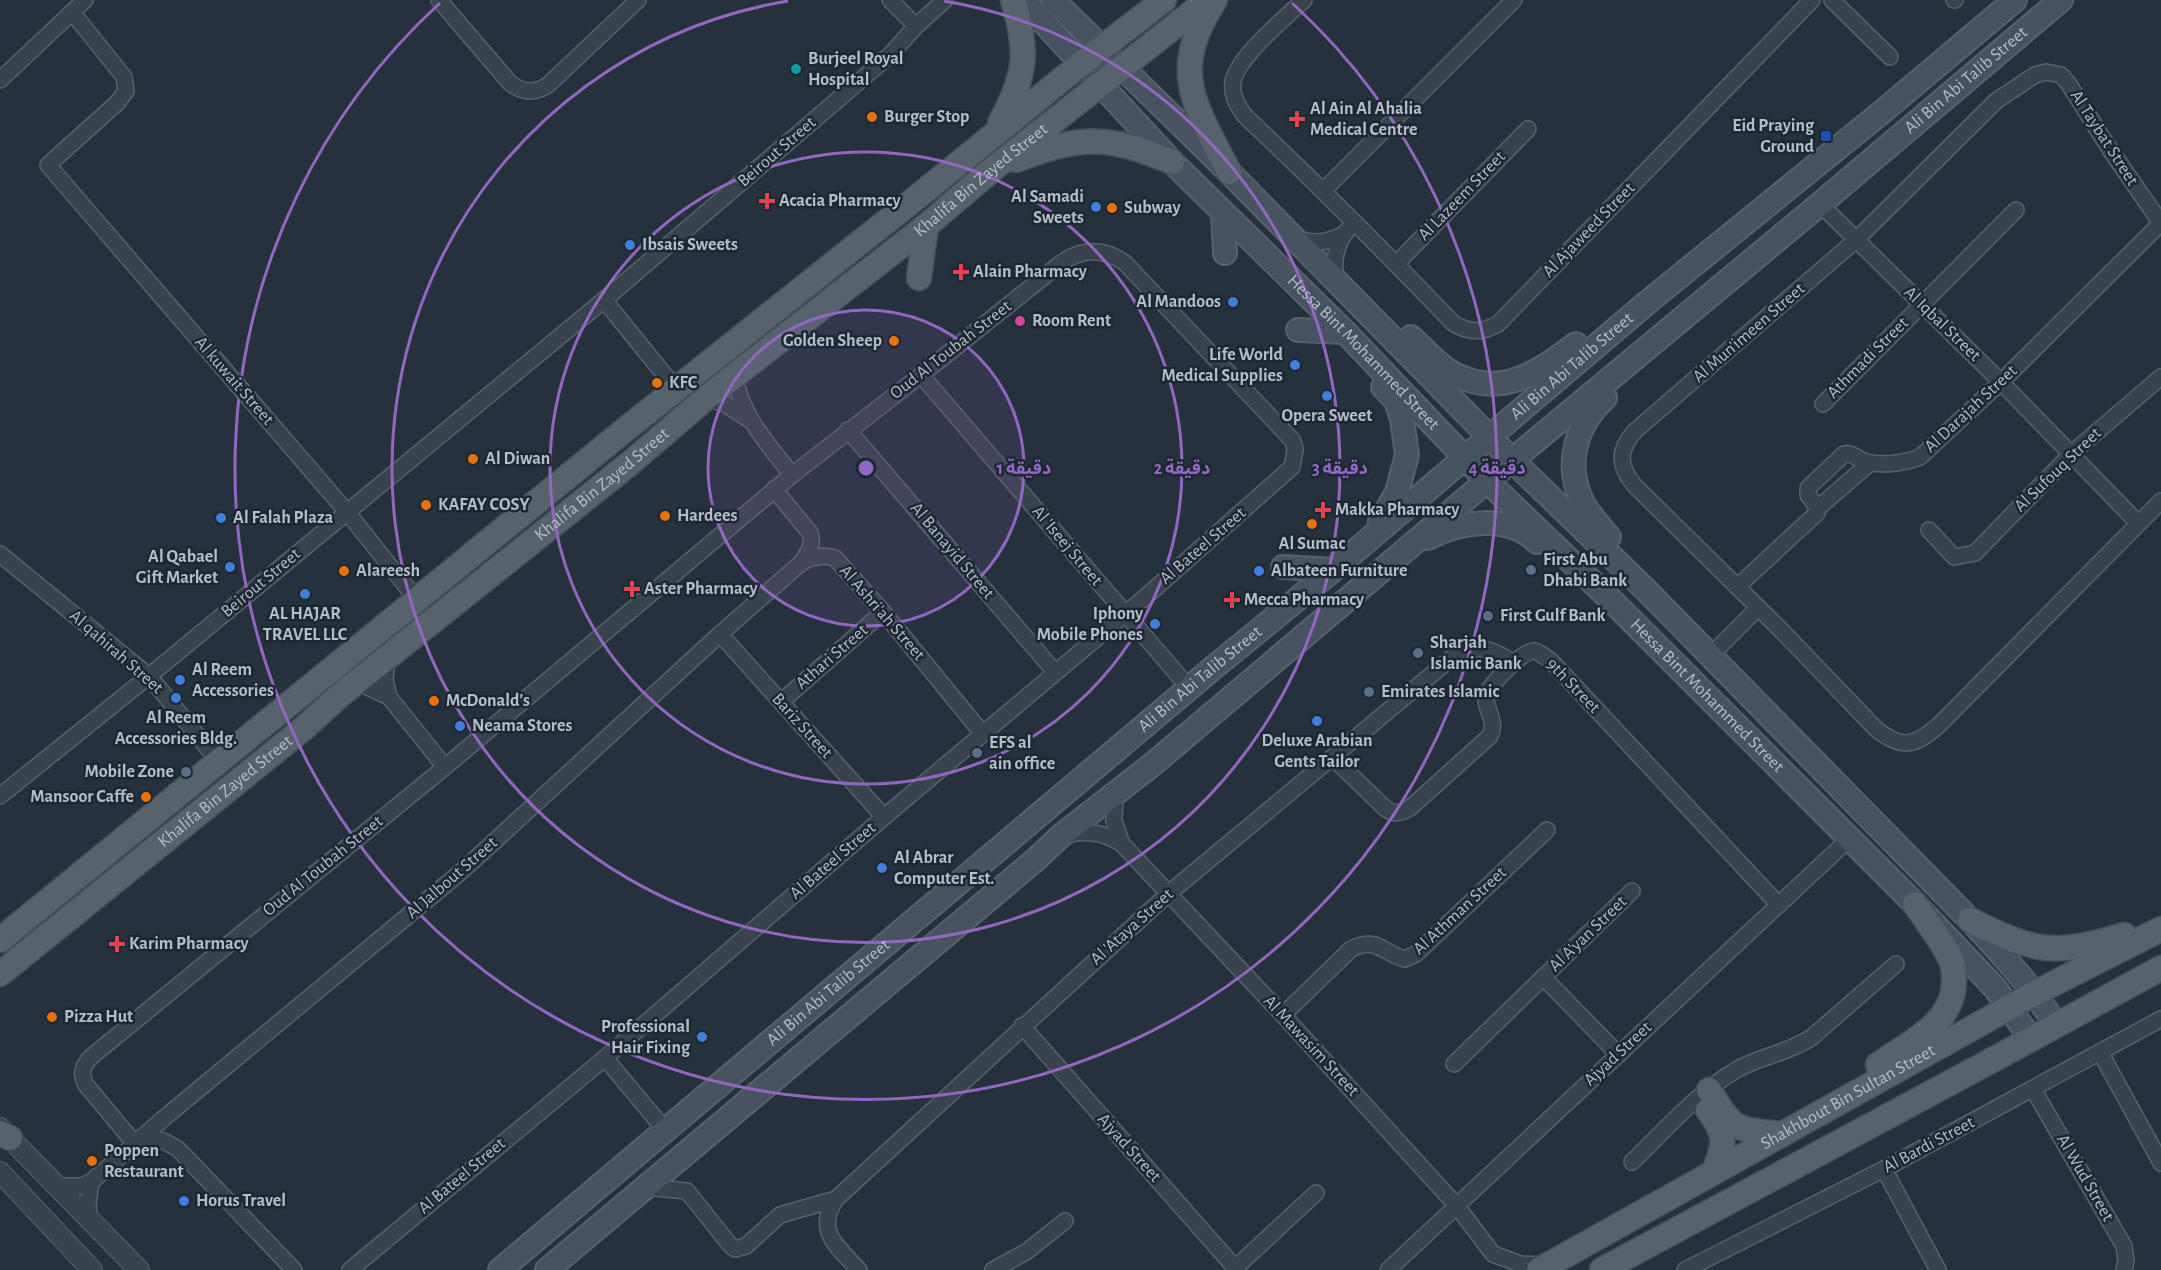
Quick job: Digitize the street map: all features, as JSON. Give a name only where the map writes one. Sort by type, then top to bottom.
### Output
[{"type":"main road","points":[[993,135],[1013,98],[1022,72],[1023,40],[1013,0]]},
{"type":"main road","name":"Hessa Bint Mohammed Street","points":[[1023,0],[1172,162],[1345,332],[1487,480],[1796,783],[1915,904],[1995,988],[2031,1039]]},
{"type":"main road","name":"Hessa Bint Mohammed Street","points":[[1053,0],[1229,172],[1489,436],[1777,722],[1970,920],[2035,993],[2055,1025]]},
{"type":"main road","name":"Khalifa Bin Zayed Street","points":[[3,940],[676,389],[1082,63],[1164,0]]},
{"type":"main road","name":"Khalifa Bin Zayed Street","points":[[0,974],[261,763],[357,682],[629,464],[706,398],[926,226],[1120,67],[1208,0]]},
{"type":"main road","points":[[1215,0],[1198,29],[1193,43],[1189,61],[1190,78],[1197,106],[1229,172]]},
{"type":"main road","name":"Ali Bin Abi Talib Street","points":[[500,1270],[1190,688],[1334,570],[1372,535],[1649,301],[1882,112],[2015,0]]},
{"type":"main road","name":"Ali Bin Abi Talib Street","points":[[547,1270],[1062,835],[1115,794],[2061,0]]},
{"type":"main road","points":[[994,168],[1065,144],[1098,140],[1132,147],[1172,162]]},
{"type":"main road","points":[[1223,213],[1225,253]]},
{"type":"main road","points":[[919,278],[926,226]]},
{"type":"main road","points":[[1359,304],[1396,325],[1450,372],[1488,384],[1508,383],[1546,367],[1610,317],[1649,301]]},
{"type":"main road","points":[[1298,330],[1345,332],[1360,362],[1396,401],[1406,438],[1406,463],[1397,492],[1372,535]]},
{"type":"main road","points":[[1645,589],[1638,570],[1581,501],[1573,462],[1577,440],[1585,420],[1596,406],[1647,359],[1666,331]]},
{"type":"main road","points":[[1334,610],[1350,600],[1429,537],[1453,528],[1482,522],[1508,526],[1529,534],[1572,575],[1597,587]]},
{"type":"main road","points":[[1283,567],[1334,570]]},
{"type":"main road","points":[[1846,1099],[1859,1080],[1930,1030],[1942,1017],[1950,1002],[1954,988],[1954,967],[1950,957],[1915,904]]},
{"type":"main road","points":[[1970,920],[2022,944],[2039,949],[2082,947],[2161,927]]},
{"type":"main road","name":"Shakhbout Bin Sultan Street","points":[[1544,1267],[2035,993],[2161,927]]},
{"type":"main road","points":[[2086,1009],[2062,1010],[2056,1007],[2055,1001],[2161,942]]},
{"type":"main road","name":"Shakhbout Bin Sultan Street","points":[[1602,1270],[2161,968]]},
{"type":"main road","points":[[1704,1094],[1735,1125],[1748,1130],[1783,1134]]},
{"type":"main road","points":[[1704,1094],[1724,1136],[1723,1148],[1714,1172]]},
{"type":"street","points":[[0,80],[85,0]]},
{"type":"street","points":[[439,0],[509,82],[529,92],[541,90],[548,85],[638,0]]},
{"type":"street","points":[[890,0],[916,26]]},
{"type":"street","name":"Beirout Street","points":[[0,796],[149,676],[604,300],[891,54],[916,26],[945,0]]},
{"type":"street","name":"Al Ajaweed Street","points":[[1304,0],[1249,54],[1238,68],[1233,81],[1233,94],[1237,105],[1245,116],[1324,190],[1353,223],[1453,322],[1461,328],[1479,331],[1498,324],[1812,0]]},
{"type":"street","points":[[1324,190],[1514,0]]},
{"type":"street","points":[[1832,0],[1890,57]]},
{"type":"street","name":"Al kuwait Street","points":[[72,12],[124,77],[126,91],[117,103],[48,165],[347,512],[417,600]]},
{"type":"street","name":"Al Taybat Street","points":[[2035,75],[2055,72],[2068,83],[2111,151],[2161,223]]},
{"type":"street","name":"Al Mun'imeen Street","points":[[2035,75],[1996,101],[1856,240],[1635,431],[1622,450],[1624,469],[1634,485],[1876,729],[1893,741],[1903,744],[1913,743],[1923,738],[1940,725],[2161,501]]},
{"type":"street","name":"Al Lazeem Street","points":[[1396,264],[1528,129]]},
{"type":"street","name":"Al Iqbal Street","points":[[1820,204],[2001,382],[2138,523]]},
{"type":"street","name":"Athmadi Street","points":[[1823,404],[2016,210]]},
{"type":"street","points":[[1293,237],[1317,243],[1330,241],[1342,235],[1353,223]]},
{"type":"street","name":"Al Darajah Street","points":[[1818,508],[1808,495],[1808,488],[1841,456],[1848,453],[1870,463],[1905,462],[1920,457],[2001,382],[2161,223]]},
{"type":"street","points":[[1336,281],[1334,257],[1342,235]]},
{"type":"street","name":"Oud Al Toubah Street","points":[[139,1141],[86,1085],[82,1077],[84,1064],[445,767],[792,474],[1061,263],[1079,253],[1099,252],[1117,257],[1125,263],[1293,441]]},
{"type":"street","points":[[604,300],[676,389]]},
{"type":"street","name":"Al 'Iseej Street","points":[[921,375],[1190,688]]},
{"type":"street","points":[[735,376],[738,394],[750,420],[792,474]]},
{"type":"street","name":"Al Sufouq Street","points":[[1929,530],[1954,557],[1976,553],[2071,454],[2161,377]]},
{"type":"street","points":[[706,398],[725,404],[750,420]]},
{"type":"street","name":"Al Banayid Street","points":[[848,430],[1055,672]]},
{"type":"street","name":"Al Bateel Street","points":[[350,1270],[605,1058],[884,817],[1125,614],[1292,467],[1295,450],[1293,441]]},
{"type":"street","points":[[1737,587],[1817,513],[1818,508],[1870,463]]},
{"type":"street","points":[[774,489],[810,533],[811,549],[802,562]]},
{"type":"street","name":"Al qahirah Street","points":[[0,554],[149,676],[219,762]]},
{"type":"street","name":"Al Ashri'ah Street","points":[[802,562],[820,556],[835,558],[883,612],[983,734]]},
{"type":"street","name":"Al Jalbout Street","points":[[91,1182],[462,871],[720,634],[802,562]]},
{"type":"street","points":[[1710,656],[1758,608]]},
{"type":"street","name":"Athari Street","points":[[781,702],[883,612]]},
{"type":"street","name":"Bariz Street","points":[[720,634],[884,817]]},
{"type":"street","name":"Al 'Ataya Street","points":[[859,1270],[831,1238],[828,1229],[826,1218],[836,1199],[1022,1026],[1168,894],[1454,656],[1463,650],[1472,648],[1488,649],[1514,663]]},
{"type":"street","name":"9th Street","points":[[1333,758],[1386,809],[1392,813],[1403,812],[1490,736],[1494,729],[1494,722],[1487,706],[1486,694],[1521,656],[1532,651],[1536,652],[1551,661],[1778,904]]},
{"type":"street","points":[[387,658],[385,680],[389,697],[445,767]]},
{"type":"street","points":[[357,682],[389,697]]},
{"type":"street","name":"Al Mawasim Street","points":[[1115,794],[1114,821],[1122,844]]},
{"type":"street","name":"Al Athman Street","points":[[1283,1015],[1351,949],[1357,946],[1372,943],[1405,959],[1416,954],[1547,830]]},
{"type":"street","name":"Al Mawasim Street","points":[[1062,835],[1095,832],[1110,836],[1122,844],[1283,1015],[1456,1205],[1493,1254]]},
{"type":"street","name":"Ajyad Street","points":[[1388,1270],[1849,839]]},
{"type":"street","name":"Al A'yan Street","points":[[1454,1064],[1632,891]]},
{"type":"street","points":[[1632,1162],[1704,1094],[1735,1070],[1800,1045],[1896,964]]},
{"type":"street","name":"Al A'yan Street","points":[[1543,977],[1618,1054]]},
{"type":"street","name":"Al Bardi Street","points":[[1692,1268],[1884,1169],[2161,1019]]},
{"type":"street","name":"Ajyad Street","points":[[1022,1026],[1235,1269]]},
{"type":"street","points":[[2100,1052],[2161,1163]]},
{"type":"street","points":[[605,1058],[665,1130]]},
{"type":"street","name":"Al Wud Street","points":[[2033,1089],[2124,1246],[2126,1261],[2124,1270]]},
{"type":"street","points":[[3,1133],[139,1270]]},
{"type":"street","points":[[139,1141],[164,1141],[178,1149],[294,1270]]},
{"type":"street","points":[[1884,1169],[1938,1270]]},
{"type":"street","points":[[0,1172],[92,1270]]},
{"type":"street","points":[[58,1186],[81,1186],[91,1182],[88,1217]]},
{"type":"street","points":[[644,1187],[687,1191],[735,1249],[746,1246],[780,1215],[836,1199]]},
{"type":"street","points":[[1235,1269],[1316,1193]]},
{"type":"street","points":[[993,1270],[1026,1252],[1065,1221]]},
{"type":"street","points":[[1494,1270],[1493,1254],[1520,1263],[1544,1267]]},
{"type":"place","name":"Burjeel Royal Hospital","points":[[796,69]]},
{"type":"place","name":"Burger Stop","points":[[872,117]]},
{"type":"place","name":"Al Ain Al Ahalia Medical Centre","points":[[1297,119]]},
{"type":"place","name":"Eid Praying Ground","points":[[1826,136]]},
{"type":"place","name":"Acacia Pharmacy","points":[[767,201]]},
{"type":"place","name":"Al Samadi Sweets","points":[[1096,207]]},
{"type":"place","name":"Subway","points":[[1112,208]]},
{"type":"place","name":"Ibsais Sweets","points":[[630,245]]},
{"type":"place","name":"Alain Pharmacy","points":[[961,272]]},
{"type":"place","name":"Al Mandoos","points":[[1233,302]]},
{"type":"place","name":"Room Rent","points":[[1020,321]]},
{"type":"place","name":"Golden Sheep","points":[[894,341]]},
{"type":"place","name":"Life World Medical Supplies","points":[[1295,365]]},
{"type":"place","name":"KFC","points":[[657,383]]},
{"type":"place","name":"Opera Sweet","points":[[1327,396]]},
{"type":"place","name":"Al Diwan","points":[[473,459]]},
{"type":"place","name":"KAFAY COSY","points":[[426,505]]},
{"type":"place","name":"Makka Pharmacy","points":[[1323,510]]},
{"type":"place","name":"Hardees","points":[[665,516]]},
{"type":"place","name":"Al Falah Plaza","points":[[221,518]]},
{"type":"place","name":"Al Sumac","points":[[1312,524]]},
{"type":"place","name":"Al Qabael Gift Market","points":[[230,567]]},
{"type":"place","name":"First Abu Dhabi Bank","points":[[1531,570]]},
{"type":"place","name":"Alareesh","points":[[344,571]]},
{"type":"place","name":"Albateen Furniture","points":[[1259,571]]},
{"type":"place","name":"Aster Pharmacy","points":[[632,589]]},
{"type":"place","name":"AL HAJAR TRAVEL LLC","points":[[305,594]]},
{"type":"place","name":"Mecca Pharmacy","points":[[1232,600]]},
{"type":"place","name":"First Gulf Bank","points":[[1488,616]]},
{"type":"place","name":"Iphony Mobile Phones","points":[[1155,624]]},
{"type":"place","name":"Sharjah Islamic Bank","points":[[1418,653]]},
{"type":"place","name":"Al Reem Accessories","points":[[180,680]]},
{"type":"place","name":"Emirates Islamic","points":[[1369,692]]},
{"type":"place","name":"Al Reem Accessories Bldg.","points":[[176,698]]},
{"type":"place","name":"McDonald's","points":[[434,701]]},
{"type":"place","name":"Deluxe Arabian Gents Tailor","points":[[1317,721]]},
{"type":"place","name":"Neama Stores","points":[[460,726]]},
{"type":"place","name":"EFS al ain office","points":[[977,753]]},
{"type":"place","name":"Mobile Zone","points":[[186,772]]},
{"type":"place","name":"Mansoor Caffe","points":[[146,797]]},
{"type":"place","name":"Al Abrar Computer Est.","points":[[882,868]]},
{"type":"place","name":"Karim Pharmacy","points":[[117,944]]},
{"type":"place","name":"Pizza Hut","points":[[52,1017]]},
{"type":"place","name":"Professional Hair Fixing","points":[[702,1037]]},
{"type":"place","name":"Poppen Restaurant","points":[[92,1161]]},
{"type":"place","name":"Horus Travel","points":[[184,1201]]}]
